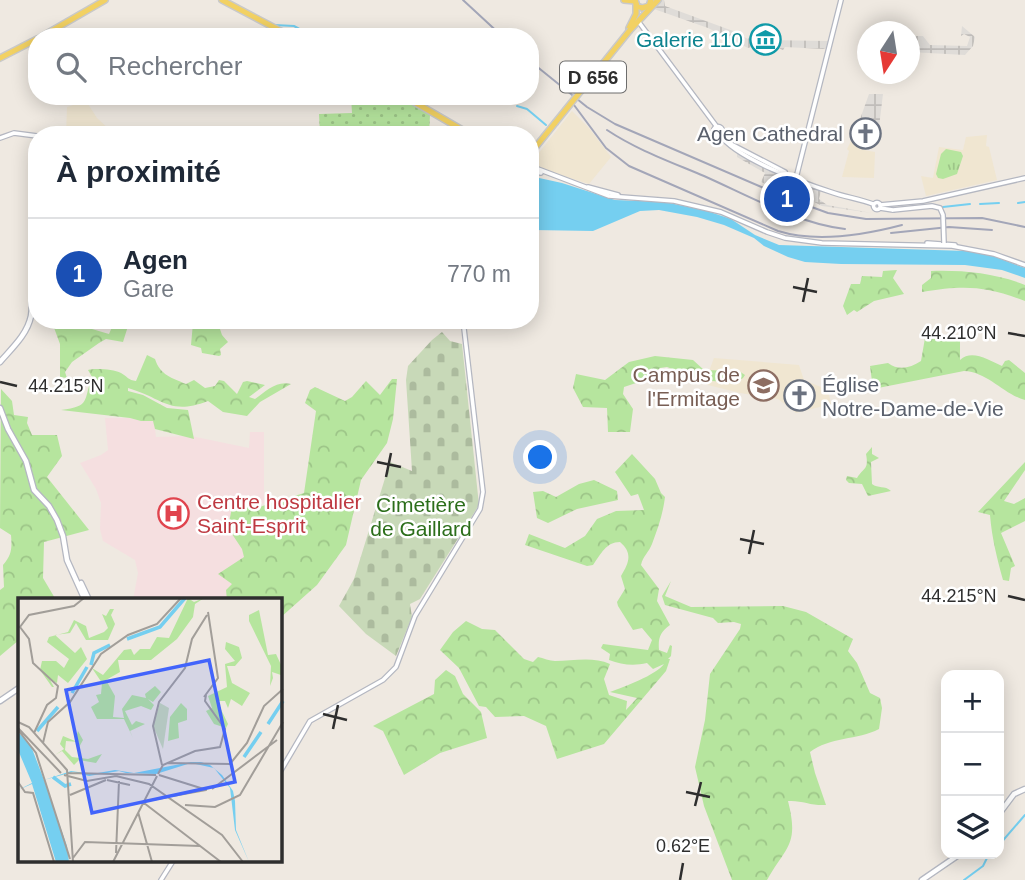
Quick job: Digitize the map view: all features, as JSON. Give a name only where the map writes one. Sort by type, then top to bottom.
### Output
[{"type":"main road","points":[[56,28],[105,0]]},
{"type":"main road","points":[[222,0],[235,5]]},
{"type":"main road","points":[[228,0],[271,28]]},
{"type":"main road","points":[[624,0],[642,8],[649,6]]},
{"type":"main road","name":"D 656","points":[[539,141],[636,20],[658,0]]},
{"type":"main road","points":[[635,3],[636,20]]},
{"type":"main road","points":[[0,58],[28,44]]},
{"type":"main road","points":[[419,105],[456,126]]},
{"type":"main road","points":[[0,362],[28,325]]},
{"type":"main road","points":[[0,408],[26,461],[34,490],[49,506],[57,520],[70,568],[86,598]]},
{"type":"main road","points":[[0,701],[18,689]]},
{"type":"main road","points":[[1004,807],[1012,796],[1025,789]]},
{"type":"main road","points":[[922,880],[953,859]]},
{"type":"street","points":[[796,176],[841,0]]},
{"type":"street","points":[[636,20],[715,127],[721,128],[721,134],[730,148],[830,192],[873,204],[877,202],[880,206],[893,210],[932,206],[940,208],[943,215],[944,244]]},
{"type":"street","points":[[715,127],[714,134],[721,134],[732,144],[786,173]]},
{"type":"street","points":[[0,138],[14,133],[28,135]]},
{"type":"street","points":[[539,171],[570,182],[637,198],[674,201],[721,212],[775,235],[814,242],[944,244],[994,254],[1025,265]]},
{"type":"street","points":[[880,206],[923,201],[1025,178]]},
{"type":"street","points":[[916,244],[944,244]]},
{"type":"street","points":[[282,769],[310,721],[383,680],[396,667],[415,616],[481,509],[482,492],[464,329]]},
{"type":"street","points":[[161,880],[172,862]]},
{"type":"shaded area","points":[[664,0],[665,6],[748,39],[752,33],[760,40],[828,41],[823,49],[748,48],[708,28],[654,9]]},
{"type":"shaded area","points":[[962,26],[975,37],[973,46],[965,55],[920,53],[920,36],[930,45],[967,46],[970,37],[964,34],[961,36]]},
{"type":"shaded area","points":[[869,94],[883,94],[879,127],[859,122]]},
{"type":"shaded area","points":[[89,105],[105,126],[66,126],[67,107]]},
{"type":"shaded area","points":[[572,111],[611,157],[589,184],[539,169],[539,153]]},
{"type":"shaded area","points":[[987,135],[986,146],[989,147],[997,180],[926,196],[921,176],[933,178],[939,147],[963,150],[966,137]]},
{"type":"shaded area","points":[[852,139],[860,141],[859,149],[875,152],[874,178],[842,177],[849,151],[847,149]]},
{"type":"shaded area","points":[[737,153],[792,178],[791,181],[821,191],[819,199],[827,205],[872,213],[822,206],[787,188],[771,182],[768,185],[761,182],[765,173],[737,157]]},
{"type":"shaded area","name":"Campus de l'Ermitage","points":[[714,358],[799,365],[804,380],[828,390],[831,404],[796,413],[778,399],[704,384]]},
{"type":"shaded area","name":"Centre hospitalier Saint-Esprit","points":[[105,418],[154,421],[156,437],[191,436],[249,448],[250,432],[264,432],[264,503],[249,507],[284,564],[249,598],[133,598],[138,573],[135,560],[103,541],[100,529],[101,503],[80,463],[108,450]]},
{"type":"green space","points":[[352,105],[413,105],[430,115],[429,126],[320,126],[319,114],[352,113]]},
{"type":"green space","points":[[946,149],[961,152],[963,156],[957,174],[943,179],[936,174],[941,154]]},
{"type":"green space","points":[[897,270],[893,278],[904,294],[874,301],[847,315],[843,306],[851,284],[860,284],[862,276],[882,277],[883,271]]},
{"type":"green space","points":[[931,271],[979,273],[1014,281],[1025,285],[1025,301],[975,288],[922,292],[922,285],[931,278]]},
{"type":"green space","points":[[54,329],[92,329],[109,334],[111,329],[127,329],[123,342],[106,339],[72,362],[65,372],[67,378],[60,377],[60,344]]},
{"type":"green space","points":[[192,329],[220,329],[228,342],[220,349],[219,356],[202,353],[201,348],[191,345]]},
{"type":"green space","name":"Cimetière de Gaillard","points":[[442,332],[450,341],[462,344],[479,505],[420,599],[410,604],[412,617],[396,656],[366,634],[339,606],[354,579],[390,462],[412,471],[406,380],[408,366]]},
{"type":"green space","points":[[925,338],[960,340],[960,360],[975,355],[1002,366],[1009,360],[1025,373],[1025,400],[981,375],[964,371],[873,389],[870,366],[888,363],[904,368],[921,361]]},
{"type":"green space","points":[[147,355],[155,359],[167,375],[186,384],[194,380],[205,388],[215,386],[219,380],[224,381],[237,394],[243,382],[265,385],[249,397],[255,399],[276,385],[291,384],[260,402],[247,416],[223,412],[208,401],[184,407],[166,404],[128,388],[128,391],[143,395],[167,408],[188,410],[194,439],[155,429],[153,421],[61,410],[82,404],[92,377],[88,370],[113,371],[136,381]]},
{"type":"green space","points":[[655,356],[693,360],[704,370],[739,371],[745,375],[736,383],[701,380],[667,367],[660,368],[648,379],[624,387],[623,394],[633,409],[630,432],[608,432],[607,408],[583,407],[573,388],[576,374],[605,380],[629,362]]},
{"type":"green space","points":[[392,379],[397,379],[393,419],[387,443],[361,480],[346,545],[317,585],[282,616],[282,598],[227,598],[226,590],[232,584],[218,574],[244,557],[242,549],[228,528],[234,497],[256,508],[304,493],[316,411],[305,403],[310,390],[315,387],[345,401],[366,381],[380,395]]},
{"type":"green space","points":[[1,389],[12,401],[14,415],[28,417],[27,423],[32,435],[57,435],[62,456],[47,477],[89,530],[44,542],[43,578],[55,598],[18,598],[18,641],[0,656],[0,590],[4,587],[3,565],[10,555],[11,535],[0,528]]},
{"type":"green space","points":[[872,447],[872,454],[879,458],[871,462],[872,484],[891,491],[868,496],[862,484],[849,483],[846,480],[847,476],[857,478],[865,468],[866,454]]},
{"type":"green space","points":[[632,454],[655,479],[665,497],[651,547],[641,565],[659,589],[657,601],[670,625],[660,636],[659,650],[667,653],[670,645],[672,646],[671,656],[666,671],[604,744],[557,759],[546,726],[524,716],[495,717],[486,707],[479,706],[459,668],[440,650],[453,632],[466,621],[482,629],[495,630],[524,659],[533,662],[538,657],[553,661],[590,660],[610,664],[604,679],[609,695],[627,701],[626,710],[637,698],[610,692],[647,676],[664,664],[653,669],[647,663],[619,663],[609,660],[610,654],[601,648],[603,644],[648,650],[652,640],[642,628],[633,630],[618,606],[617,602],[625,589],[621,576],[628,562],[627,550],[620,542],[611,544],[593,565],[587,566],[525,545],[529,534],[565,548],[585,536],[597,519],[616,511],[644,510],[638,494],[631,496],[615,472]]},
{"type":"green space","points":[[1025,462],[1025,470],[1004,501],[1014,504],[1025,498],[1025,521],[1001,533],[1015,566],[1011,568],[1009,581],[1003,580],[990,515],[978,512]]},
{"type":"green space","points":[[594,480],[617,491],[618,500],[577,509],[548,523],[537,518],[533,492],[543,491],[556,497],[579,484]]},
{"type":"green space","points":[[671,581],[665,596],[691,607],[783,606],[806,612],[853,639],[848,651],[857,663],[870,693],[880,698],[882,708],[879,729],[826,744],[810,752],[826,805],[788,801],[792,827],[789,844],[767,880],[732,880],[704,806],[695,767],[705,720],[710,674],[741,624],[718,623],[713,618],[665,605],[662,596]]},
{"type":"green space","points":[[446,670],[455,676],[463,694],[481,712],[487,738],[440,753],[404,775],[383,731],[373,726],[434,694],[435,680]]},
{"type":"water","points":[[539,178],[615,200],[665,202],[707,211],[731,219],[755,235],[779,245],[966,251],[993,256],[1025,268],[1025,278],[1002,270],[965,265],[805,262],[788,257],[724,225],[659,210],[640,211],[593,231],[539,230]]},
{"type":"waterway","points":[[274,25],[298,28]]},
{"type":"waterway","points":[[517,106],[527,109],[546,125]]},
{"type":"waterway","points":[[1018,203],[1025,202]]},
{"type":"waterway","points":[[980,204],[999,203]]},
{"type":"waterway","points":[[943,207],[970,204]]},
{"type":"waterway","points":[[1004,839],[1025,815]]},
{"type":"waterway","points":[[964,880],[983,866],[986,859]]},
{"type":"railway","points":[[463,0],[493,28]]},
{"type":"railway","points":[[539,68],[587,107],[615,124],[828,213],[866,219],[982,218],[1025,227]]},
{"type":"railway","points":[[574,105],[606,148],[629,166],[778,231],[824,237],[872,232],[902,225]]},
{"type":"railway","points":[[607,130],[642,150],[773,208],[809,221],[845,229]]},
{"type":"railway","points":[[891,233],[949,227],[992,230]]},
{"type":"place","name":"Galerie 110","points":[[766,39]]},
{"type":"place","name":"Agen Cathedral","points":[[866,133]]},
{"type":"place","name":"Agen","points":[[787,199]]},
{"type":"place","name":"Campus de l'Ermitage","points":[[763,386]]},
{"type":"place","name":"Église Notre-Dame-de-Vie","points":[[799,396]]},
{"type":"place","name":"Centre hospitalier Saint-Esprit","points":[[174,513]]}]
